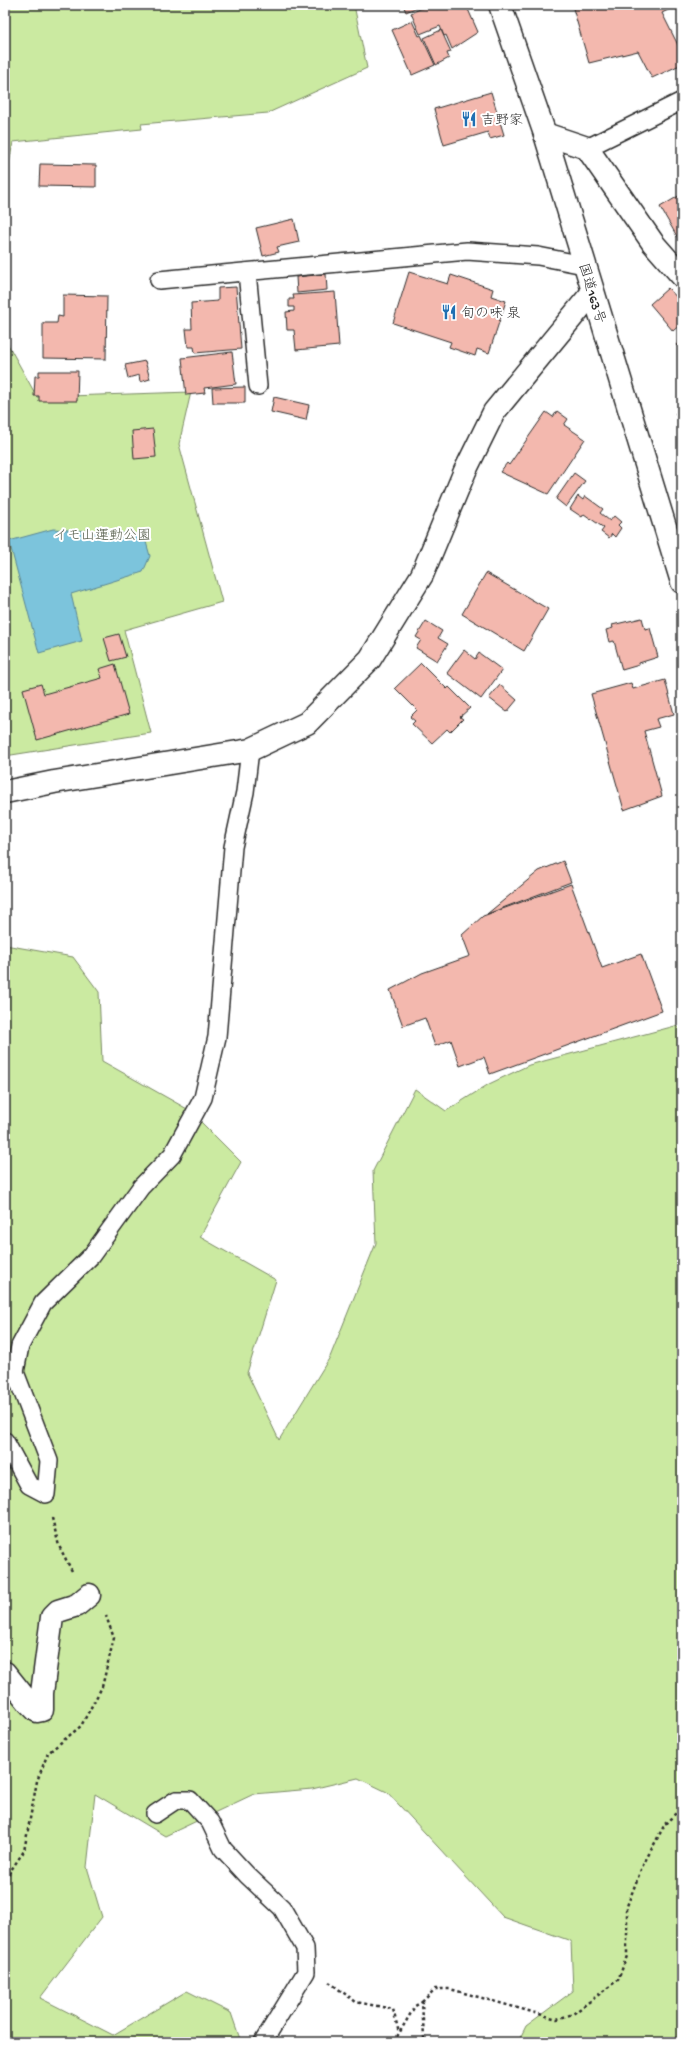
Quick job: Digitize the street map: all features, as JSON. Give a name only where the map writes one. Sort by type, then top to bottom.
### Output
[{"type":"main road","name":"国道163号","points":[[500,5],[545,134],[592,293],[682,582]]},
{"type":"main road","points":[[545,134],[587,148],[653,243],[682,276]]},
{"type":"main road","points":[[5,792],[54,782],[250,750],[307,723],[370,659],[422,575],[465,471],[494,412],[592,293]]},
{"type":"main road","points":[[5,1673],[29,1703],[37,1711],[42,1710],[42,1693],[52,1617],[58,1611],[77,1605],[89,1595]]},
{"type":"lane","points":[[587,148],[682,101]]},
{"type":"lane","points":[[159,280],[366,259],[467,251],[538,256],[584,265]]},
{"type":"lane","points":[[247,272],[258,386]]},
{"type":"lane","points":[[5,1440],[29,1485],[46,1494],[49,1461],[15,1372],[20,1346],[43,1302],[91,1256],[141,1187],[172,1155],[202,1098],[218,1037],[233,847],[245,792],[250,750]]},
{"type":"lane","points":[[155,1814],[176,1800],[190,1800],[210,1822],[223,1849],[246,1875],[282,1908],[305,1948],[306,1972],[263,2042]]},
{"type":"path","points":[[394,2042],[415,2006],[422,2002],[435,1990],[450,1989],[557,2019],[572,2014],[618,1980],[627,1956],[627,1906],[642,1868],[665,1824],[682,1807]]},
{"type":"path","points":[[306,1972],[332,1983],[356,2002],[394,2009],[399,2033]]},
{"type":"path","points":[[422,2002],[424,2038],[427,2042]]},
{"type":"green space","points":[[5,5],[354,5],[367,68],[268,113],[141,124],[142,129],[13,142],[5,186]]},
{"type":"green space","name":"イモ山運動公園","points":[[5,339],[37,397],[191,392],[179,444],[222,602],[124,630],[151,733],[5,756]]},
{"type":"green space","points":[[5,945],[73,957],[99,992],[102,1061],[189,1110],[241,1162],[200,1237],[276,1280],[247,1373],[279,1440],[330,1357],[376,1243],[373,1171],[415,1089],[446,1111],[489,1084],[529,1065],[675,1026],[682,1028],[682,2042],[518,2042],[526,2026],[573,1991],[571,1941],[503,1917],[387,1792],[358,1778],[312,1789],[254,1794],[165,1836],[95,1794],[87,1867],[102,1917],[40,1998],[113,2035],[187,1991],[231,2013],[241,2042],[5,2042]]},
{"type":"water","points":[[53,529],[135,534],[146,542],[150,556],[143,572],[71,594],[82,641],[39,653],[9,541]]},
{"type":"building","points":[[403,5],[422,5],[406,12]]},
{"type":"building","points":[[429,5],[469,5],[467,7],[478,32],[452,49],[440,26],[420,34],[411,13]]},
{"type":"building","points":[[572,5],[678,5],[662,13],[682,53],[682,64],[652,78],[638,51],[589,63]]},
{"type":"building","points":[[412,21],[419,36],[421,35],[435,65],[412,75],[392,30]]},
{"type":"building","points":[[441,30],[451,52],[447,53],[449,58],[436,65],[424,38]]},
{"type":"building","points":[[491,92],[504,135],[490,139],[488,132],[444,145],[434,109]]},
{"type":"building","points":[[40,164],[96,165],[96,187],[39,186]]},
{"type":"building","points":[[682,194],[682,245],[660,207]]},
{"type":"building","points":[[294,219],[299,242],[277,247],[279,252],[263,256],[256,228]]},
{"type":"building","name":"旬の味 泉","points":[[409,272],[448,284],[451,275],[493,289],[491,296],[506,301],[489,353],[477,349],[475,356],[449,347],[451,342],[393,323]]},
{"type":"building","points":[[326,274],[327,290],[297,293],[296,277]]},
{"type":"building","points":[[236,287],[241,349],[195,353],[194,347],[188,347],[186,329],[192,329],[191,303],[218,301],[218,288]]},
{"type":"building","points":[[668,288],[682,303],[682,323],[673,331],[650,304]]},
{"type":"building","points":[[335,292],[339,346],[296,350],[294,330],[287,330],[286,312],[294,311],[294,307],[289,307],[289,299],[294,299],[293,295]]},
{"type":"building","points":[[63,295],[107,296],[106,359],[43,358],[43,323],[57,323],[58,316],[63,317]]},
{"type":"building","points":[[682,338],[682,351],[676,345]]},
{"type":"building","points":[[232,352],[236,384],[204,388],[205,393],[186,395],[182,358]]},
{"type":"building","points":[[145,361],[150,379],[140,382],[139,375],[128,378],[125,365]]},
{"type":"building","points":[[39,371],[78,371],[77,401],[39,401],[39,396],[34,396],[35,376],[39,376]]},
{"type":"building","points":[[245,387],[245,403],[213,403],[212,388]]},
{"type":"building","points":[[274,397],[309,405],[306,420],[271,412]]},
{"type":"building","points":[[682,407],[682,421],[675,414]]},
{"type":"building","points":[[557,411],[568,419],[564,425],[585,439],[548,494],[500,472],[507,463],[509,465],[546,412],[553,417]]},
{"type":"building","points":[[153,429],[156,457],[134,459],[132,431]]},
{"type":"building","points":[[574,473],[585,481],[566,507],[556,499]]},
{"type":"building","points":[[578,496],[583,500],[585,496],[603,509],[600,513],[610,521],[614,516],[621,522],[618,525],[621,528],[615,537],[612,534],[609,538],[601,532],[604,528],[584,514],[582,517],[570,509]]},
{"type":"building","points":[[486,573],[548,609],[524,651],[462,614]]},
{"type":"building","points":[[642,618],[645,629],[650,628],[658,657],[622,670],[614,641],[609,642],[606,630],[613,628],[612,625]]},
{"type":"building","points":[[426,621],[442,631],[438,638],[448,644],[437,661],[416,648],[421,640],[416,637]]},
{"type":"building","points":[[119,634],[126,657],[111,661],[104,638]]},
{"type":"building","points":[[464,650],[475,659],[479,653],[502,670],[481,699],[447,673]]},
{"type":"building","points":[[421,663],[447,689],[449,687],[470,708],[460,717],[463,719],[450,732],[447,729],[432,743],[412,724],[415,721],[410,717],[417,710],[395,688]]},
{"type":"building","points":[[115,664],[129,714],[37,740],[23,689],[41,684],[44,694],[102,678],[99,669]]},
{"type":"building","points":[[665,680],[674,714],[656,719],[659,727],[644,731],[662,796],[624,810],[591,694],[631,683],[633,689]]},
{"type":"building","points":[[500,685],[517,700],[507,712],[489,698]]},
{"type":"building","points":[[563,861],[571,882],[487,914],[539,871]]},
{"type":"building","points":[[571,884],[602,968],[641,954],[662,1011],[490,1074],[484,1057],[460,1066],[451,1040],[435,1046],[425,1018],[403,1026],[390,990],[422,973],[470,956],[462,935],[483,916]]},
{"type":"place","name":"吉野家","points":[[469,119]]},
{"type":"place","name":"旬の味 泉","points":[[449,312]]}]
